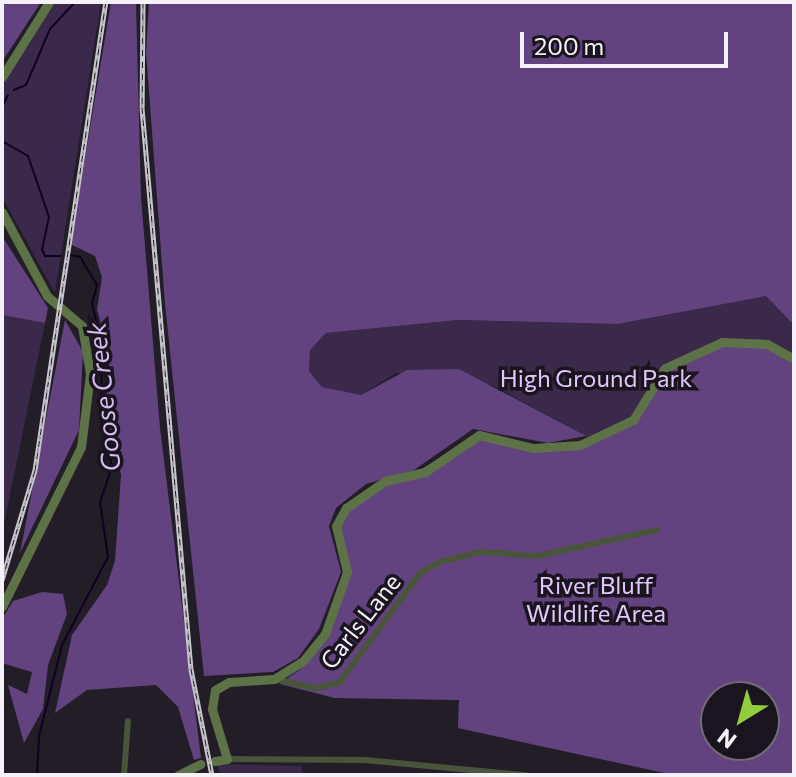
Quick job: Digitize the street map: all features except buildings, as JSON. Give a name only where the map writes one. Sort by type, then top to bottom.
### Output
[{"type":"street","points":[[2,77],[49,2]]},
{"type":"street","points":[[2,212],[47,296],[82,326],[90,374],[81,447],[2,607]]},
{"type":"street","points":[[227,759],[212,709],[215,690],[274,679],[303,661],[325,634],[347,572],[336,526],[346,508],[385,481],[425,472],[479,435],[533,448],[580,445],[633,420],[665,368],[722,342],[767,344],[794,359]]},
{"type":"street","name":"Carls Lane","points":[[274,679],[315,688],[339,683],[420,573],[440,562],[480,552],[537,556],[657,530]]},
{"type":"street","points":[[124,775],[128,721]]},
{"type":"street","points":[[215,761],[365,760],[525,775]]},
{"type":"street","points":[[178,775],[201,764]]},
{"type":"green space","points":[[2,2],[41,2],[2,62]]},
{"type":"green space","points":[[55,2],[101,2],[55,293],[2,197],[2,85]]},
{"type":"green space","points":[[111,2],[136,2],[141,197],[160,428],[201,758],[194,760],[178,707],[156,685],[87,690],[55,713],[72,635],[107,585],[115,561],[121,475],[105,410],[110,356],[97,310],[102,277],[95,256],[72,245]]},
{"type":"green space","points":[[149,2],[794,2],[794,325],[766,296],[618,324],[458,320],[326,333],[310,350],[309,371],[322,387],[361,395],[407,370],[459,369],[586,436],[548,443],[473,429],[414,470],[366,484],[336,508],[329,526],[341,572],[319,629],[298,658],[273,672],[204,676],[165,304],[146,52]]},
{"type":"green space","points":[[2,236],[48,308],[45,323],[2,315]]},
{"type":"green space","name":"River Bluff Wildlife Area","points":[[767,296],[794,325],[794,775],[674,775],[458,728],[459,700],[335,698],[280,684],[533,448],[591,439],[492,385],[396,373],[361,395],[322,387],[309,371],[310,350],[326,333],[458,320],[618,324]]},
{"type":"green space","points":[[2,315],[45,323],[2,534]]},
{"type":"green space","points":[[65,320],[83,352],[79,430],[20,553]]},
{"type":"green space","name":"River Bluff Wildlife Area","points":[[751,341],[794,359],[794,775],[674,775],[458,728],[459,700],[335,698],[280,684],[301,669],[325,634],[347,573],[336,526],[342,514],[385,481],[408,477],[479,435],[533,448],[580,445],[633,420],[658,376],[692,352]]},
{"type":"green space","points":[[42,592],[63,594],[67,614],[48,665],[43,709],[24,743],[8,685],[27,694],[32,672],[2,663],[2,619],[13,601]]},
{"type":"green space","points":[[217,764],[301,766],[303,775],[220,775]]},
{"type":"waterway","points":[[14,90],[26,85],[50,29],[75,2]]},
{"type":"waterway","points":[[2,107],[8,95]]},
{"type":"waterway","points":[[2,121],[2,137]]},
{"type":"waterway","points":[[2,141],[28,156],[49,217],[42,249],[45,256],[61,256]]},
{"type":"waterway","name":"Goose Creek","points":[[37,775],[39,736],[62,645],[108,557],[100,502],[112,467],[100,416],[103,351],[92,303],[97,285],[80,257],[70,255]]},
{"type":"railway","points":[[2,580],[35,470],[106,2]]},
{"type":"railway","points":[[143,2],[142,108],[191,669],[212,775]]},
{"type":"park label","name":"High Ground Park","points":[[596,378]]}]
